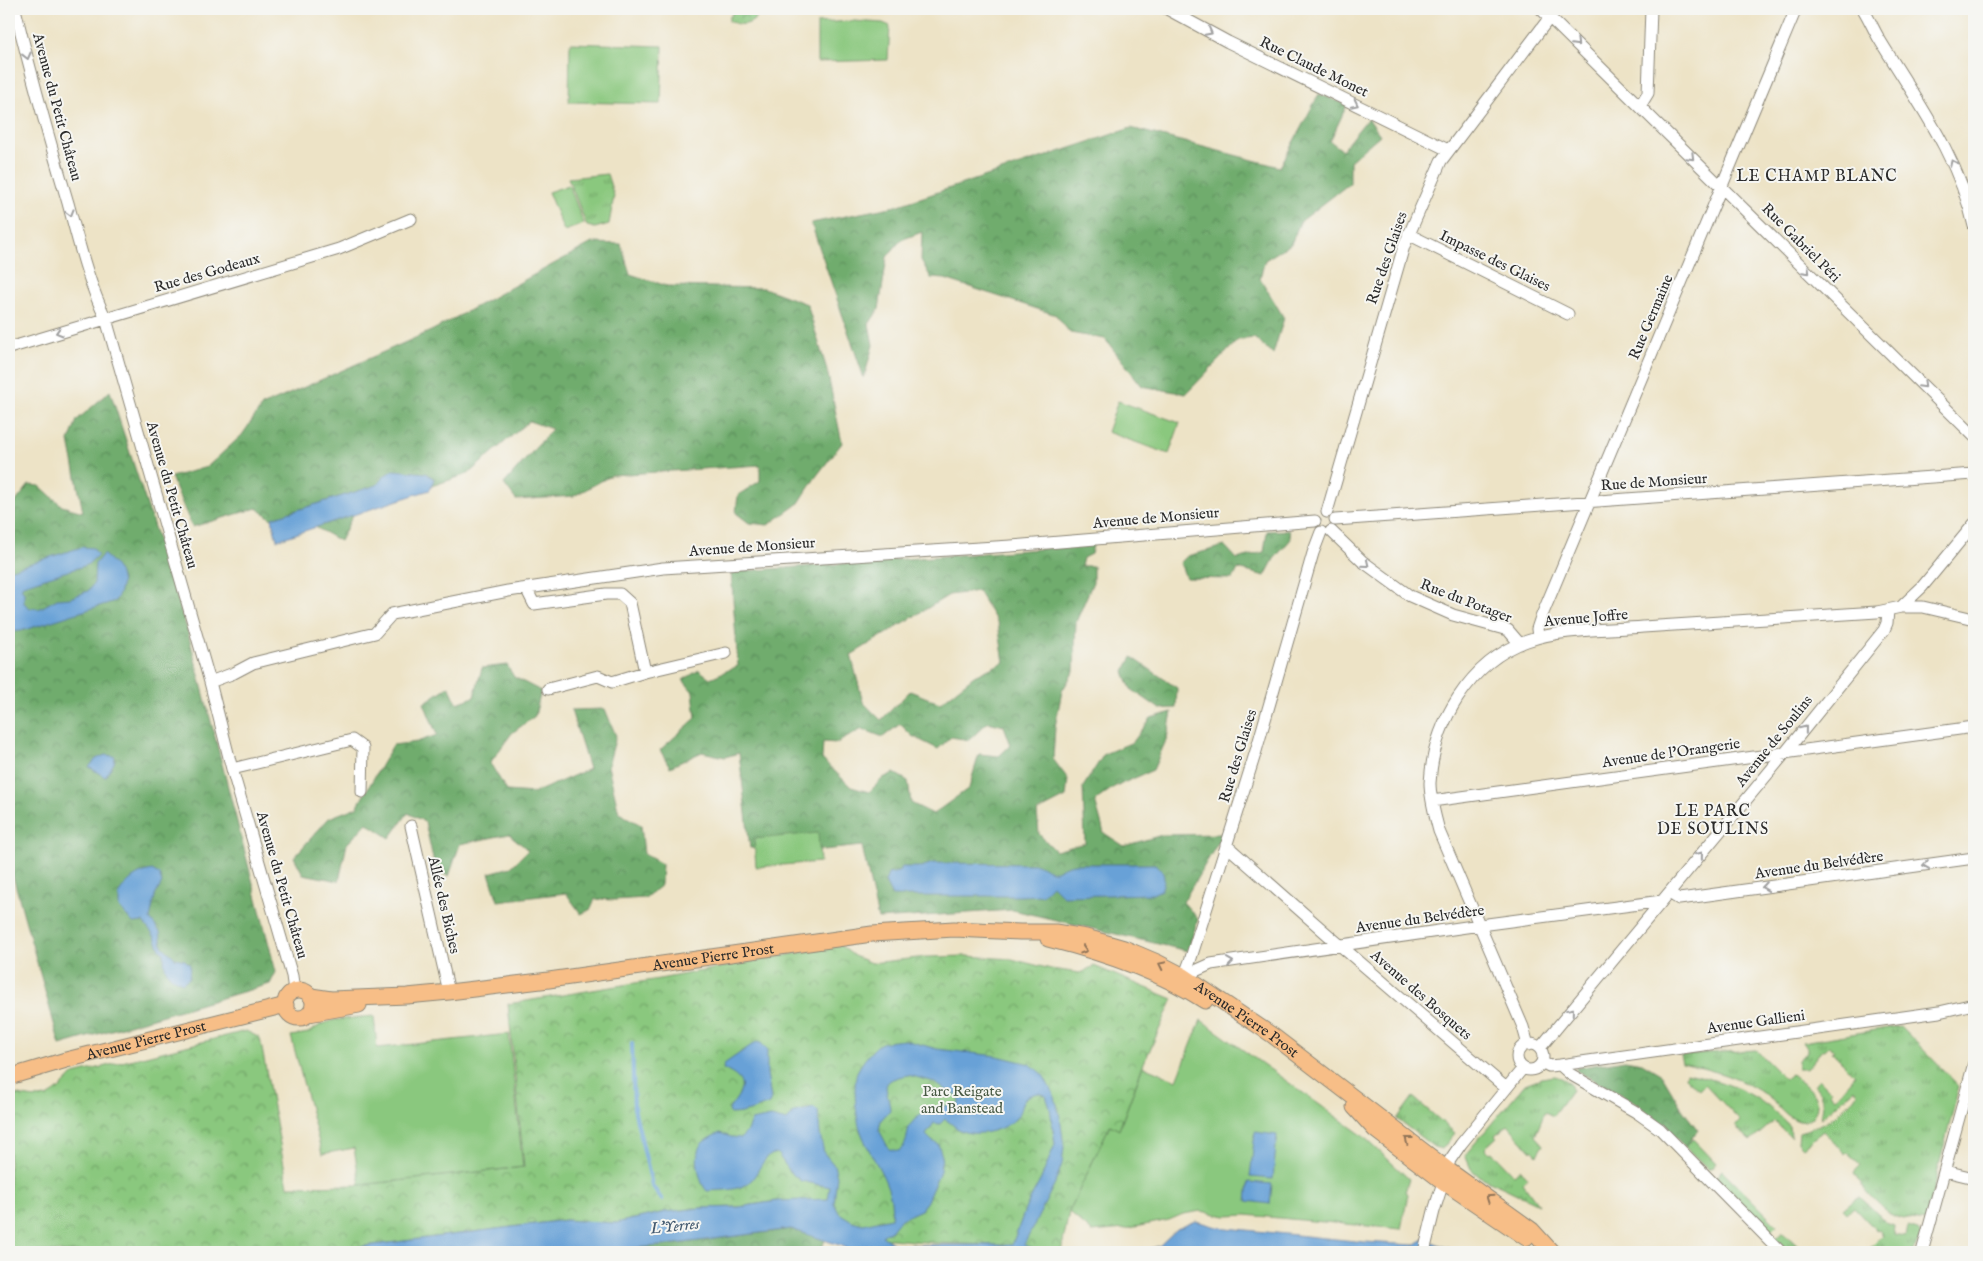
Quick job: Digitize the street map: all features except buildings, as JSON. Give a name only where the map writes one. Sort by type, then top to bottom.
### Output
[{"type":"main road","name":"Avenue Pierre Prost","points":[[310,996],[331,999],[407,996],[449,992],[549,980],[872,934],[954,929],[1020,932],[1056,941],[1182,981],[1272,1035],[1445,1175]]},
{"type":"main road","points":[[303,990],[310,996],[313,1007],[309,1014],[302,1018],[294,1017],[288,1012],[286,1005],[288,997],[294,991],[303,990]]},
{"type":"main road","name":"Avenue Pierre Prost","points":[[309,1014],[407,996]]},
{"type":"main road","name":"Avenue Pierre Prost","points":[[9,1077],[66,1060],[286,1005]]},
{"type":"main road","points":[[1445,1175],[1547,1252]]},
{"type":"main road","points":[[1445,1175],[1532,1230],[1552,1252]]},
{"type":"street","name":"Avenue du Petit Château","points":[[15,9],[75,228],[98,301],[106,319],[210,682],[232,769],[292,976],[294,991]]},
{"type":"street","name":"Rue Claude Monet","points":[[1167,9],[1228,42],[1448,150]]},
{"type":"street","name":"Rue Gabriel Péri","points":[[1541,9],[1974,436]]},
{"type":"street","points":[[1640,106],[1648,93],[1651,9]]},
{"type":"street","name":"Rue Germaine","points":[[1538,637],[1537,629],[1540,620],[1796,9]]},
{"type":"street","points":[[1863,9],[1946,148],[1956,170],[1974,226]]},
{"type":"street","name":"Rue des Glaises","points":[[1182,981],[1256,751],[1313,553],[1329,524],[1408,234],[1441,161],[1448,150],[1550,17]]},
{"type":"street","name":"Rue des Godeaux","points":[[9,348],[339,249],[411,219]]},
{"type":"street","name":"Impasse des Glaises","points":[[1408,234],[1568,314]]},
{"type":"street","name":"Rue de Monsieur","points":[[1329,524],[1589,502],[1974,474]]},
{"type":"street","name":"Avenue de Monsieur","points":[[210,682],[253,663],[375,633],[392,614],[526,588],[663,568],[1011,546],[1315,521],[1318,515],[1329,524]]},
{"type":"street","name":"Rue du Potager","points":[[1329,524],[1362,561],[1410,596],[1453,616],[1508,630],[1520,644]]},
{"type":"street","name":"Avenue Joffre","points":[[1900,607],[1922,587],[1974,524]]},
{"type":"street","points":[[1922,587],[1923,607],[1974,619]]},
{"type":"street","points":[[526,588],[534,604],[606,594],[620,594],[630,604],[645,672]]},
{"type":"street","name":"Avenue Joffre","points":[[1528,1045],[1524,1026],[1438,831],[1432,801],[1430,784],[1436,747],[1453,705],[1466,686],[1494,660],[1520,644],[1538,637],[1589,631],[1877,612],[1900,607],[1923,607]]},
{"type":"street","name":"Avenue de Soulins","points":[[1540,1048],[1884,630],[1887,623],[1888,610]]},
{"type":"street","points":[[548,689],[598,676],[612,682],[645,672],[726,653]]},
{"type":"street","name":"Avenue de l'Orangerie","points":[[1432,801],[1974,727]]},
{"type":"street","points":[[232,769],[352,740],[363,748],[362,792]]},
{"type":"street","name":"Allée des Biches","points":[[411,826],[449,992]]},
{"type":"street","name":"Avenue des Bosquets","points":[[1226,845],[1506,1088]]},
{"type":"street","name":"Avenue du Belvédère","points":[[1182,981],[1211,964],[1666,897],[1687,898],[1974,858]]},
{"type":"street","name":"Avenue Gallieni","points":[[1542,1062],[1549,1066],[1560,1065],[1939,1012],[1974,1004]]},
{"type":"street","points":[[1528,1045],[1540,1048],[1543,1055],[1542,1062],[1534,1070],[1523,1068],[1518,1061],[1518,1053],[1528,1045]]},
{"type":"street","points":[[1922,1252],[1974,1063]]},
{"type":"street","points":[[1560,1065],[1570,1074],[1629,1108],[1660,1129],[1781,1252]]},
{"type":"street","points":[[1424,1252],[1450,1160],[1523,1068]]},
{"type":"street","points":[[1945,1171],[1974,1178]]},
{"type":"green space","points":[[732,9],[763,9],[752,21],[740,24],[729,21]]},
{"type":"green space","points":[[854,21],[883,23],[890,26],[888,60],[817,62],[817,23]]},
{"type":"green space","points":[[570,43],[663,46],[661,104],[569,102]]},
{"type":"green space","points":[[1319,94],[1347,105],[1330,141],[1342,150],[1368,118],[1380,135],[1350,161],[1350,183],[1300,222],[1291,244],[1265,260],[1260,278],[1284,318],[1273,354],[1254,338],[1238,340],[1186,394],[1142,386],[1105,339],[1070,333],[1056,315],[945,279],[931,278],[921,260],[922,232],[901,240],[887,257],[879,309],[869,324],[873,345],[864,378],[811,223],[896,206],[1131,128],[1280,167]]},
{"type":"green space","points":[[607,174],[614,196],[609,224],[595,228],[587,226],[568,178]]},
{"type":"green space","points":[[569,185],[584,224],[564,231],[548,192]]},
{"type":"green space","points":[[592,243],[621,244],[630,274],[667,286],[764,288],[807,304],[827,370],[842,443],[815,478],[799,503],[768,525],[749,523],[736,513],[738,495],[760,481],[760,465],[612,475],[574,496],[516,500],[504,484],[552,429],[529,421],[468,474],[355,511],[340,541],[310,524],[285,529],[257,508],[192,527],[171,477],[207,467],[242,435],[262,406],[433,330]]},
{"type":"green space","points":[[110,391],[187,629],[276,972],[270,984],[60,1045],[9,862],[9,498],[14,504],[29,485],[40,486],[62,506],[83,512],[69,441],[77,420]]},
{"type":"green space","points":[[1118,401],[1180,423],[1169,454],[1107,432]]},
{"type":"green space","points":[[1289,530],[1291,539],[1274,559],[1265,576],[1238,569],[1233,579],[1186,578],[1180,563],[1187,556],[1225,546],[1237,559],[1264,552],[1267,531]]},
{"type":"green space","points":[[1093,545],[1091,554],[1083,558],[1081,566],[1093,566],[1093,582],[1076,622],[1074,671],[1062,691],[1055,727],[1053,759],[1068,779],[1066,797],[1037,812],[1039,834],[1056,851],[1085,843],[1083,787],[1104,754],[1133,742],[1151,718],[1172,712],[1167,738],[1153,770],[1114,787],[1095,801],[1104,833],[1124,846],[1162,835],[1223,834],[1183,902],[1198,919],[1188,951],[1013,910],[878,919],[862,846],[823,850],[750,848],[739,753],[725,757],[702,752],[670,767],[660,750],[696,718],[693,692],[683,680],[699,670],[710,678],[738,666],[731,572]],"holes":[[[978,591],[998,624],[1004,662],[974,676],[940,703],[910,691],[881,720],[863,702],[851,655],[949,595]],[[988,722],[1004,726],[1011,745],[999,756],[979,754],[969,788],[933,814],[911,803],[908,781],[894,773],[883,778],[869,792],[851,787],[822,759],[823,742],[837,743],[862,729],[883,737],[900,724],[912,736],[938,749],[951,737],[969,740]]]},
{"type":"green space","points":[[1132,657],[1177,688],[1176,708],[1160,709],[1131,689],[1124,672]]},
{"type":"green space","points":[[507,665],[514,677],[541,691],[535,716],[512,733],[490,763],[507,791],[534,793],[589,769],[571,710],[605,709],[616,736],[608,766],[619,813],[641,825],[644,854],[662,864],[661,885],[645,898],[595,899],[591,909],[581,914],[566,893],[498,901],[489,873],[511,867],[528,850],[509,834],[460,844],[449,876],[436,872],[425,822],[408,813],[390,838],[367,823],[347,844],[339,881],[303,874],[294,857],[329,818],[357,807],[393,745],[417,742],[437,735],[424,703],[449,686],[457,703],[474,697],[482,668]]},
{"type":"green space","points":[[818,833],[820,862],[756,867],[754,839]]},
{"type":"green space","name":"Parc Reigate and Banstead","points":[[840,945],[854,956],[871,963],[927,957],[967,956],[1012,959],[1051,969],[1080,973],[1094,966],[1173,999],[1143,1065],[1119,1130],[1110,1125],[1069,1212],[1061,1252],[1041,1252],[1023,1246],[935,1243],[880,1238],[777,1201],[739,1207],[700,1208],[665,1212],[616,1223],[565,1220],[320,1252],[9,1252],[9,1093],[39,1098],[45,1097],[58,1090],[74,1074],[246,1031],[260,1038],[288,1186],[360,1185],[524,1167],[508,1004],[665,978]]},
{"type":"green space","points":[[374,1016],[377,1048],[509,1034],[523,1167],[360,1185],[354,1148],[322,1154],[291,1036],[308,1033],[322,1024],[334,1020]]},
{"type":"green space","points":[[1201,1020],[1362,1135],[1409,1179],[1405,1192],[1408,1194],[1401,1229],[1246,1215],[1226,1216],[1201,1211],[1125,1229],[1092,1232],[1069,1212],[1110,1125],[1119,1130],[1143,1066],[1177,1080]]},
{"type":"green space","points":[[1900,1026],[1959,1086],[1925,1222],[1894,1216],[1884,1209],[1856,1177],[1854,1172],[1861,1165],[1847,1152],[1845,1154],[1823,1131],[1803,1147],[1798,1142],[1799,1132],[1817,1126],[1832,1118],[1846,1107],[1858,1093],[1854,1089],[1821,1118],[1822,1100],[1820,1093],[1814,1085],[1819,1079],[1835,1098],[1855,1075],[1832,1052],[1834,1051],[1829,1046],[1825,1050],[1823,1049],[1806,1069],[1798,1069],[1798,1060],[1807,1052],[1803,1042]]},
{"type":"green space","points":[[1756,1050],[1785,1079],[1792,1074],[1808,1088],[1817,1104],[1812,1117],[1803,1121],[1794,1119],[1759,1090],[1716,1072],[1682,1063],[1680,1055]]},
{"type":"green space","points":[[1625,1060],[1642,1063],[1662,1075],[1684,1112],[1698,1130],[1685,1147],[1655,1118],[1629,1099],[1577,1071],[1576,1068]]},
{"type":"green space","points":[[1686,1073],[1707,1078],[1748,1093],[1790,1126],[1791,1138],[1774,1121],[1751,1141],[1735,1126],[1740,1121],[1705,1084],[1699,1090],[1685,1077]]},
{"type":"green space","points":[[1555,1076],[1568,1082],[1572,1090],[1553,1116],[1545,1112],[1535,1136],[1543,1145],[1537,1155],[1531,1151],[1508,1125],[1495,1135],[1497,1137],[1485,1148],[1490,1153],[1492,1152],[1514,1175],[1521,1169],[1527,1177],[1523,1183],[1538,1204],[1479,1176],[1471,1169],[1465,1155],[1525,1084],[1541,1078]]},
{"type":"green space","points":[[1413,1097],[1455,1133],[1442,1149],[1434,1147],[1397,1119]]},
{"type":"green space","points":[[1693,1139],[1716,1163],[1711,1169],[1708,1169],[1685,1147]]},
{"type":"green space","points":[[1722,1170],[1777,1225],[1770,1232],[1716,1178]]},
{"type":"green space","points":[[1860,1197],[1886,1222],[1894,1225],[1893,1234],[1905,1236],[1907,1227],[1918,1230],[1921,1234],[1912,1252],[1871,1252],[1868,1250],[1883,1235],[1854,1207],[1847,1213],[1843,1209]]},
{"type":"green space","points":[[791,1229],[825,1240],[822,1248],[818,1252],[737,1252],[728,1249],[713,1252],[582,1252],[660,1246]]},
{"type":"green space","points":[[1783,1232],[1804,1252],[1789,1252],[1775,1239]]},
{"type":"water","points":[[393,470],[426,473],[434,479],[430,490],[277,540],[272,518],[377,485],[384,476]]},
{"type":"water","points":[[82,547],[93,548],[98,555],[87,565],[23,585],[21,588],[24,592],[24,603],[30,608],[39,609],[57,599],[70,598],[88,591],[94,583],[95,564],[103,554],[114,564],[120,575],[121,587],[115,601],[21,631],[9,632],[9,570]]},
{"type":"water","points":[[105,755],[115,757],[114,763],[105,777],[89,767],[96,759]]},
{"type":"water","points":[[933,863],[1037,864],[1054,871],[1074,864],[1156,864],[1163,873],[1164,883],[1161,890],[1153,894],[1063,896],[1052,885],[1042,895],[892,896],[885,882],[888,874],[898,872],[902,867],[921,867]]},
{"type":"water","points":[[152,870],[159,874],[162,883],[155,896],[150,919],[160,932],[162,946],[175,958],[185,960],[190,965],[189,978],[182,983],[172,977],[165,968],[164,953],[160,949],[155,937],[143,922],[133,923],[119,907],[119,893],[126,884],[137,875]]},
{"type":"water","name":"L'Yerres","points":[[905,1040],[937,1049],[997,1056],[1030,1064],[1043,1075],[1055,1097],[1064,1147],[1062,1164],[1055,1183],[1024,1245],[1041,1252],[851,1252],[842,1246],[791,1229],[660,1246],[582,1252],[320,1252],[565,1220],[616,1223],[665,1212],[700,1208],[739,1207],[777,1201],[828,1199],[830,1187],[801,1181],[791,1173],[777,1153],[766,1159],[753,1179],[735,1189],[707,1191],[698,1170],[697,1157],[700,1146],[712,1137],[720,1133],[741,1138],[746,1133],[751,1121],[771,1117],[787,1121],[794,1112],[814,1108],[818,1111],[824,1153],[834,1165],[837,1176],[834,1203],[839,1213],[852,1221],[863,1224],[891,1218],[890,1194],[860,1129],[856,1109],[855,1084],[857,1072],[866,1057],[876,1047],[882,1043]],"holes":[[[908,1075],[931,1081],[959,1097],[960,1101],[958,1104],[929,1111],[915,1119],[908,1131],[905,1144],[899,1151],[889,1149],[879,1130],[881,1120],[890,1110],[886,1086],[891,1080]],[[1039,1093],[1046,1096],[1050,1108],[1055,1144],[1041,1179],[1026,1207],[1012,1245],[905,1245],[894,1244],[882,1236],[893,1229],[901,1219],[921,1210],[927,1201],[940,1171],[942,1156],[938,1144],[926,1135],[934,1123],[940,1124],[945,1119],[965,1132],[991,1131],[1009,1124],[1018,1116],[1024,1100]]]},
{"type":"water","points":[[756,1042],[761,1043],[767,1050],[767,1073],[771,1099],[769,1104],[759,1108],[730,1114],[729,1109],[741,1091],[741,1086],[737,1078],[723,1069],[724,1064]]},
{"type":"water","points":[[1255,1132],[1277,1135],[1273,1179],[1250,1177]]},
{"type":"water","points":[[1249,1182],[1272,1184],[1270,1204],[1247,1201]]},
{"type":"water","points":[[1196,1221],[1217,1227],[1365,1242],[1414,1245],[1424,1239],[1460,1252],[1139,1252],[1159,1246],[1177,1229]]},
{"type":"waterway","points":[[632,1043],[634,1108],[652,1185],[662,1200]]},
{"type":"district","name":"LE CHAMP BLANC","points":[[1817,177]]},
{"type":"district","name":"LE PARC DE SOULINS","points":[[1713,821]]}]
